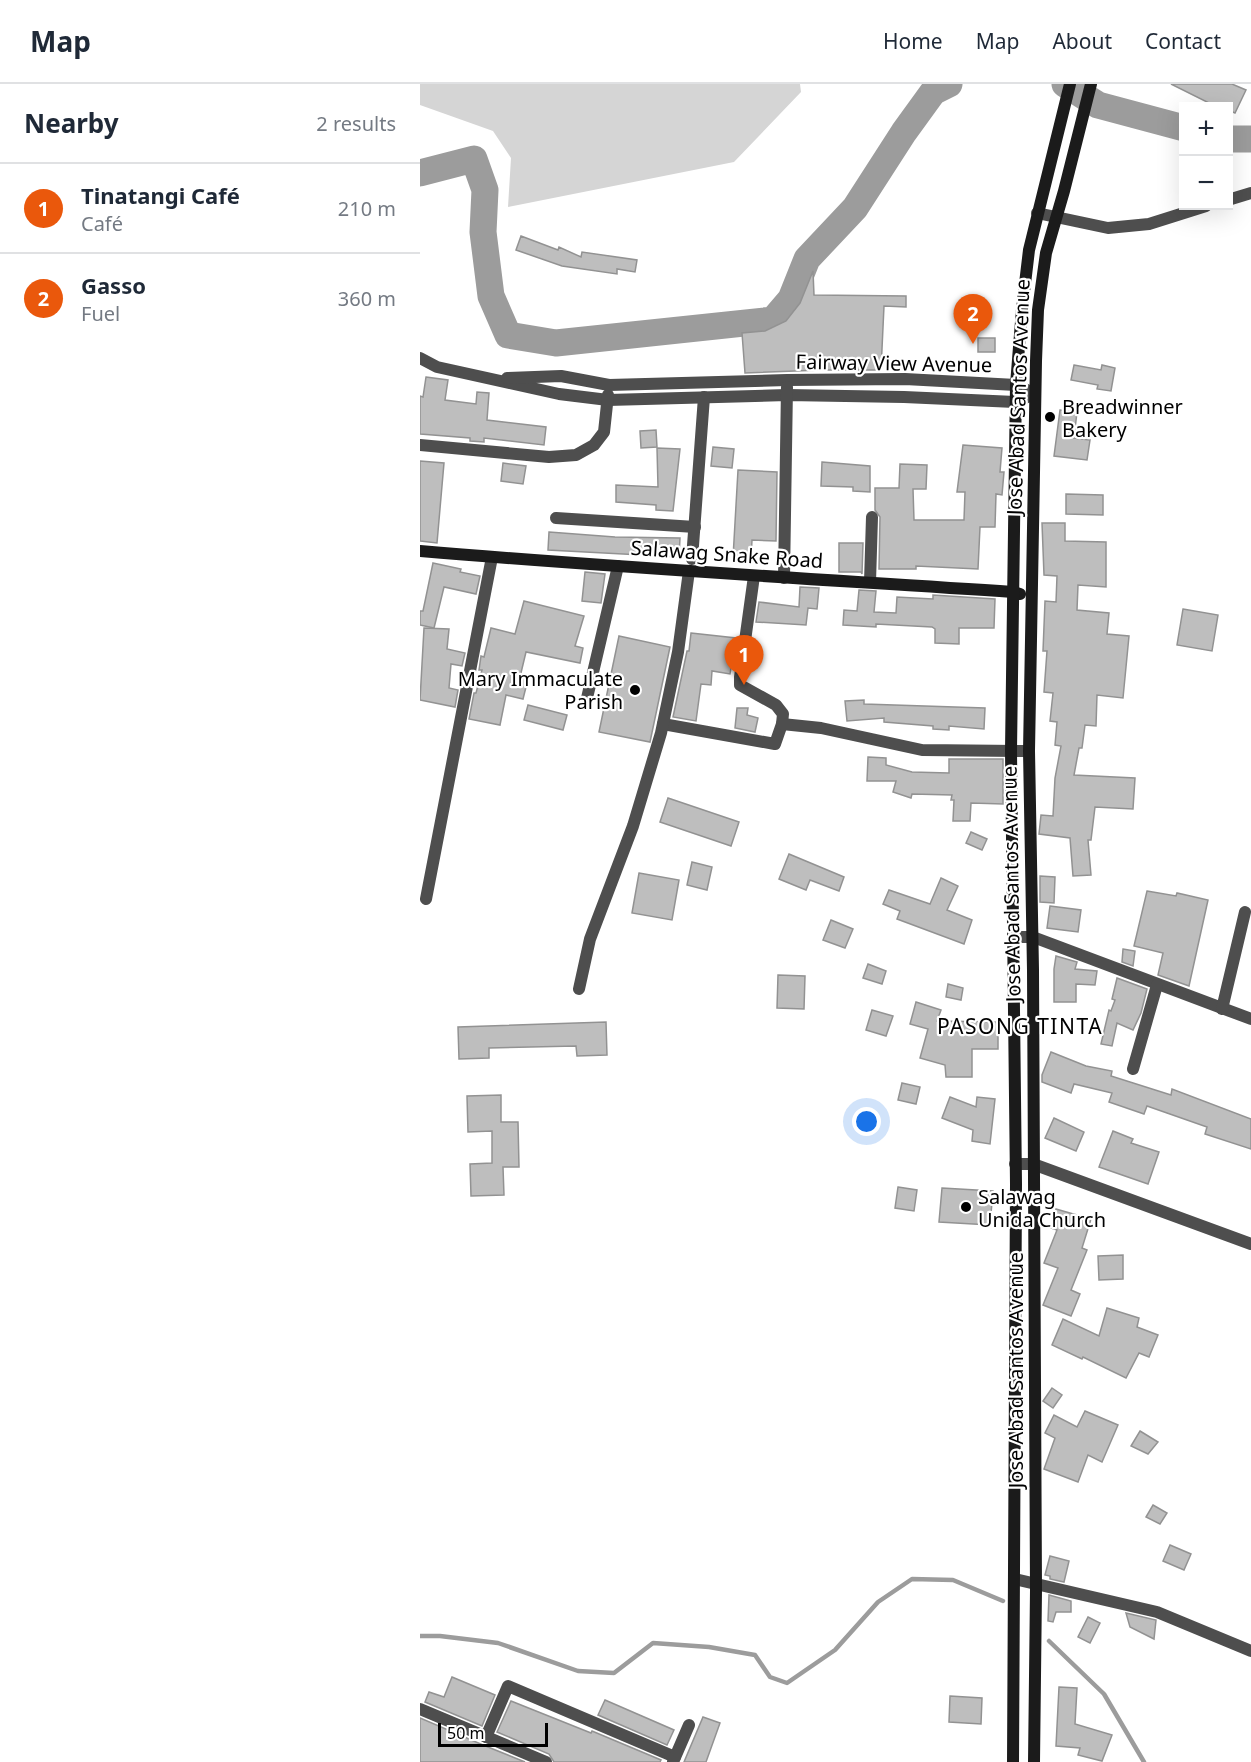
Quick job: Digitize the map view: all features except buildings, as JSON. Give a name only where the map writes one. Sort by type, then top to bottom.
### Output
[{"type":"main road","name":"Jose Abad Santos Avenue","points":[[1013,1762],[1016,1164],[1011,751],[1016,385],[1029,250],[1036,213],[1070,84]]},
{"type":"main road","name":"Jose Abad Santos Avenue","points":[[1034,1762],[1036,1587],[1033,937],[1029,751],[1035,394],[1041,283],[1055,217],[1064,191],[1091,84]]},
{"type":"main road","name":"Salawag Snake Road","points":[[420,551],[618,566],[691,565],[754,576],[1013,592],[1031,597]]},
{"type":"street","points":[[1233,198],[1251,193]]},
{"type":"street","points":[[1036,213],[1108,228],[1149,224],[1193,210]]},
{"type":"street","name":"Fairway View Avenue","points":[[420,358],[437,367],[559,394],[608,400],[787,395],[1016,402],[1035,394]]},
{"type":"street","name":"Fairway View Avenue","points":[[491,379],[561,376],[609,385],[787,380],[905,380],[1016,385],[1035,394]]},
{"type":"street","points":[[784,578],[787,380]]},
{"type":"street","points":[[904,397],[905,380]]},
{"type":"street","points":[[420,446],[549,457],[576,455],[594,445],[604,432],[609,385]]},
{"type":"street","points":[[579,989],[590,939],[633,826],[663,724],[678,652],[691,565],[704,397]]},
{"type":"street","points":[[870,582],[872,517]]},
{"type":"street","points":[[556,518],[695,527]]},
{"type":"street","points":[[426,899],[492,557]]},
{"type":"street","points":[[587,698],[618,566]]},
{"type":"street","points":[[663,724],[775,744],[783,714],[776,705],[740,685],[754,576]]},
{"type":"street","points":[[782,724],[821,728],[922,750],[1029,751]]},
{"type":"street","points":[[1222,1009],[1245,912]]},
{"type":"street","points":[[1013,937],[1033,937],[1251,1019]]},
{"type":"street","points":[[1132,1069],[1157,985]]},
{"type":"street","points":[[1016,1164],[1033,1164],[1251,1244]]},
{"type":"street","points":[[1015,1584],[1157,1612],[1251,1651]]},
{"type":"street","points":[[486,1737],[508,1686],[674,1760],[689,1725]]},
{"type":"street","points":[[420,1709],[546,1762]]},
{"type":"shaded area","points":[[420,84],[800,84],[801,92],[734,162],[508,207],[511,158],[493,131],[420,105]]},
{"type":"waterway","points":[[420,173],[474,159],[485,190],[483,232],[491,296],[508,335],[556,343],[773,320],[791,299],[807,259],[855,208],[933,92],[949,84]]},
{"type":"waterway","points":[[1065,84],[1098,105],[1179,127]]},
{"type":"waterway","points":[[1233,139],[1251,139]]},
{"type":"waterway","points":[[420,1636],[498,1643],[578,1671],[614,1673],[653,1643],[709,1647],[755,1655],[770,1677],[787,1683],[835,1650],[878,1602],[912,1579],[953,1580],[1003,1601]]},
{"type":"waterway","points":[[1049,1641],[1104,1694],[1144,1762]]},
{"type":"place","name":"Gasso","points":[[973,344]]},
{"type":"place","name":"Breadwinner Bakery","points":[[1050,417]]},
{"type":"place","name":"Tinatangi Café","points":[[744,685]]},
{"type":"place","name":"Mary Immaculate Parish","points":[[635,690]]},
{"type":"place","name":"Salawag Unida Church","points":[[966,1207]]},
{"type":"district","name":"PASONG TINTA","points":[[1020,1026]]}]
